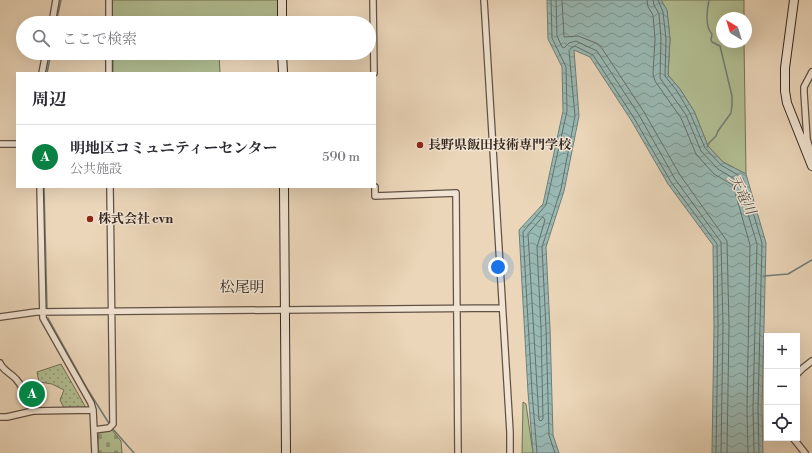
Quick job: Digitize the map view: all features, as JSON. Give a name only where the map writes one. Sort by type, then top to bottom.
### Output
[{"type":"street","points":[[53,16],[56,0]]},
{"type":"street","points":[[109,0],[109,16]]},
{"type":"street","points":[[282,0],[282,16]]},
{"type":"street","points":[[373,0],[373,16]]},
{"type":"street","points":[[484,0],[510,432],[510,453]]},
{"type":"street","points":[[794,0],[785,68],[784,91],[787,103],[811,164]]},
{"type":"street","points":[[42,72],[45,60]]},
{"type":"street","points":[[109,60],[109,72]]},
{"type":"street","points":[[282,60],[283,72]]},
{"type":"street","points":[[374,60],[374,72]]},
{"type":"street","points":[[811,164],[811,153],[807,139],[804,87],[812,72]]},
{"type":"street","points":[[0,144],[16,144]]},
{"type":"street","points":[[40,188],[43,312],[45,323],[91,403],[93,410],[96,453]]},
{"type":"street","points":[[94,430],[111,427],[112,312],[110,188]]},
{"type":"street","points":[[284,188],[286,453]]},
{"type":"street","points":[[375,188],[375,196],[456,193],[458,453]]},
{"type":"street","points":[[0,317],[36,312],[502,308]]},
{"type":"street","points":[[800,371],[812,361]]},
{"type":"street","points":[[0,364],[2,368],[15,378],[22,386],[33,411]]},
{"type":"street","points":[[0,417],[7,417],[33,411],[93,410]]},
{"type":"street","points":[[795,441],[805,453]]},
{"type":"green space","points":[[112,0],[279,0],[279,16],[112,16]]},
{"type":"green space","points":[[661,0],[744,0],[744,12],[716,12],[716,48],[744,48],[746,174],[723,162],[708,146],[694,111],[680,89],[668,75],[670,39],[667,11]]},
{"type":"green space","points":[[113,60],[219,60],[220,72],[113,72]]},
{"type":"green space","points":[[61,364],[85,406],[84,408],[64,408],[60,400],[64,390],[52,384],[39,382],[37,372]]},
{"type":"green space","points":[[523,402],[526,404],[533,453],[522,453]]},
{"type":"green space","points":[[112,430],[121,441],[122,453],[98,453],[98,431]]},
{"type":"water","name":"天竜川","points":[[547,0],[661,0],[667,10],[670,39],[668,75],[680,89],[694,111],[708,146],[723,162],[746,174],[766,243],[762,408],[763,453],[712,453],[714,326],[713,245],[668,184],[631,120],[590,57],[574,50],[579,116],[564,191],[546,247],[553,435],[559,453],[533,453],[519,230],[543,204],[563,111],[562,67],[548,39]]},
{"type":"waterway","points":[[58,16],[61,0]]},
{"type":"waterway","points":[[707,147],[731,113],[732,105],[732,96],[720,46],[712,42],[712,34],[708,27],[707,18],[709,0]]},
{"type":"waterway","points":[[47,72],[50,60]]},
{"type":"waterway","points":[[44,188],[47,309]]},
{"type":"waterway","points":[[764,276],[788,274],[812,260]]},
{"type":"waterway","points":[[48,318],[88,390],[110,425]]},
{"type":"waterway","points":[[112,428],[134,453]]},
{"type":"place","name":"長野県飯田技術専門学校","points":[[420,145]]},
{"type":"place","name":"株式会社 cvn","points":[[90,219]]},
{"type":"place","name":"明地区コミュニティーセンター","points":[[32,394]]},
{"type":"district","name":"松尾明","points":[[242,287]]}]
